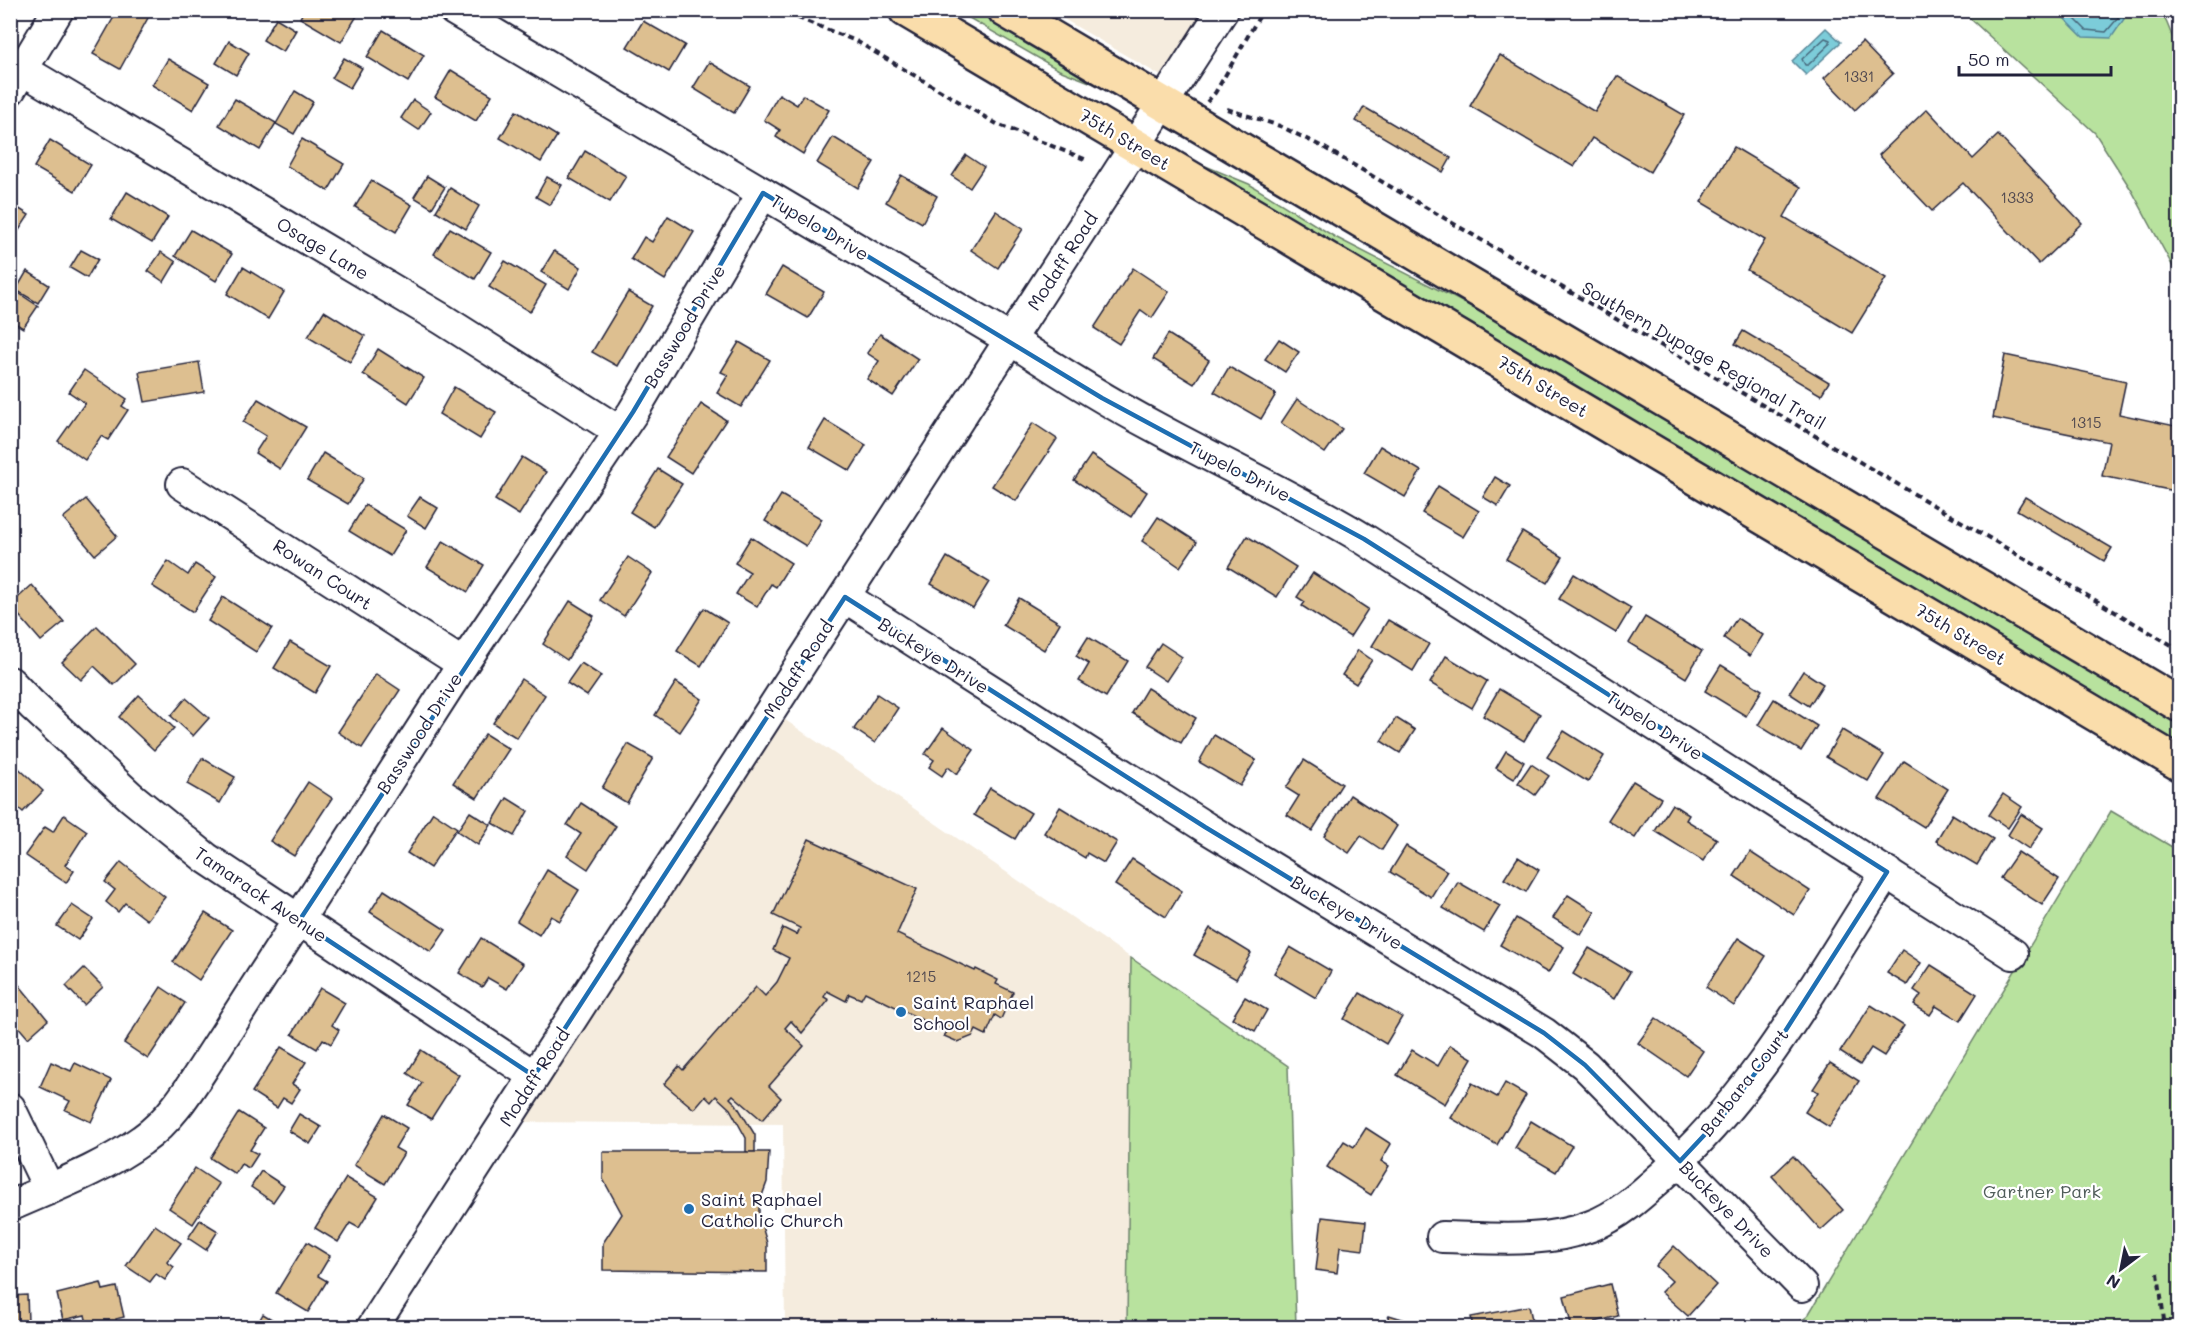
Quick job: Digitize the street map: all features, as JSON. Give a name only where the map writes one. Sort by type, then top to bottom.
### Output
[{"type":"main road","name":"75th Street","points":[[906,10],[2180,764]]},
{"type":"main road","points":[[1005,10],[2180,705]]},
{"type":"street","points":[[17,80],[58,10]]},
{"type":"street","name":"Tupelo Drive","points":[[454,10],[1011,340],[1102,398],[1175,438],[1272,486],[1364,539],[2013,954]]},
{"type":"street","name":"Modaff Road","points":[[372,1328],[1223,10]]},
{"type":"street","name":"Osage Lane","points":[[17,80],[442,319],[620,432]]},
{"type":"street","name":"Basswood Drive","points":[[10,1206],[103,1164],[142,1140],[175,1109],[210,1059],[464,664],[620,432],[763,193]]},
{"type":"street","name":"Rowan Court","points":[[182,484],[464,664]]},
{"type":"street","name":"Buckeye Drive","points":[[845,597],[1205,827],[1544,1033],[1585,1065],[1802,1286]]},
{"type":"street","name":"Tamarack Avenue","points":[[10,682],[131,797],[177,835],[299,921],[534,1076]]},
{"type":"street","name":"Barbara Court","points":[[1442,1237],[1517,1239],[1544,1237],[1590,1227],[1635,1200],[1680,1161],[1725,1113],[1775,1047],[1887,872]]},
{"type":"street","points":[[10,1108],[49,1189]]},
{"type":"path","points":[[778,10],[856,41],[997,124],[1087,160]]},
{"type":"path","name":"Southern Dupage Regional Trail","points":[[1263,10],[1215,93],[1206,103],[1280,126],[1323,147],[2180,650]]},
{"type":"path","points":[[2158,1273],[2165,1328]]},
{"type":"highlighted area","points":[[763,193],[1102,398],[1364,539],[1887,872],[1775,1047],[1725,1113],[1680,1161],[1585,1065],[1544,1033],[1205,827],[845,597],[534,1076],[299,921],[633,412]]},
{"type":"shaded area","points":[[1050,11],[1204,11],[1161,76]]},
{"type":"shaded area","name":"Saint Raphael School","points":[[781,717],[1288,1066],[1296,1327],[785,1327],[783,1124],[523,1122]]},
{"type":"green space","points":[[957,11],[982,11],[1107,84],[1107,89],[1059,70]]},
{"type":"green space","points":[[1962,11],[2162,11],[2179,53],[2179,278],[2132,191],[2095,133]]},
{"type":"green space","points":[[1203,165],[1249,184],[1335,237],[1560,352],[2179,720],[2179,750],[1199,166]]},
{"type":"green space","name":"Gartner Park","points":[[2111,811],[2179,851],[2179,1327],[1789,1328],[1807,1317]]},
{"type":"green space","points":[[1131,958],[1288,1066],[1296,1327],[1127,1327]]},
{"type":"water","points":[[2057,11],[2123,11],[2124,19],[2111,38],[2083,37]]},
{"type":"water","points":[[1826,28],[1841,42],[1806,75],[1792,61]]},
{"type":"building","points":[[118,10],[139,10],[149,16],[120,69],[93,54]]},
{"type":"building","points":[[304,10],[349,10],[357,16],[341,42],[300,18]]},
{"type":"building","points":[[276,18],[296,30],[283,52],[263,40]]},
{"type":"building","points":[[643,21],[685,45],[669,72],[627,47]]},
{"type":"building","points":[[383,30],[424,55],[408,82],[367,57]]},
{"type":"building","points":[[229,41],[249,53],[236,75],[216,63]]},
{"type":"building","points":[[1862,42],[1893,74],[1855,110],[1824,78]]},
{"type":"building","points":[[1500,55],[1595,112],[1617,76],[1684,115],[1650,172],[1592,138],[1574,167],[1470,106]]},
{"type":"building","points":[[344,58],[362,68],[350,88],[332,78]]},
{"type":"building","points":[[168,59],[209,83],[193,110],[152,85]]},
{"type":"building","points":[[709,62],[750,86],[734,113],[693,88]]},
{"type":"building","points":[[451,70],[492,95],[476,121],[435,97]]},
{"type":"building","points":[[295,91],[313,102],[294,134],[276,124]]},
{"type":"building","points":[[779,94],[797,105],[803,95],[829,110],[803,154],[776,137],[780,130],[764,120]]},
{"type":"building","points":[[235,99],[276,123],[260,150],[219,125]]},
{"type":"building","points":[[413,100],[431,112],[419,130],[401,118]]},
{"type":"building","points":[[1364,107],[1451,158],[1443,172],[1356,121]]},
{"type":"building","points":[[1927,109],[1973,159],[1998,135],[2082,223],[2039,264],[1963,183],[1932,211],[1879,155]]},
{"type":"building","points":[[516,111],[557,136],[541,162],[500,138]]},
{"type":"building","points":[[833,137],[874,162],[858,188],[817,163]]},
{"type":"building","points":[[302,139],[344,164],[328,191],[287,166]]},
{"type":"building","points":[[50,140],[91,165],[75,191],[34,167]]},
{"type":"building","points":[[1734,147],[1801,187],[1784,217],[1886,278],[1852,333],[1747,270],[1765,240],[1701,202]]},
{"type":"building","points":[[585,151],[626,176],[610,202],[569,178]]},
{"type":"building","points":[[966,155],[984,167],[970,188],[952,176]]},
{"type":"building","points":[[901,175],[937,196],[922,223],[886,202]]},
{"type":"building","points":[[427,176],[445,187],[432,208],[414,197]]},
{"type":"building","points":[[547,177],[562,185],[550,205],[536,197]]},
{"type":"building","points":[[371,181],[412,205],[396,232],[355,207]]},
{"type":"building","points":[[450,188],[479,206],[466,229],[436,211]]},
{"type":"building","points":[[127,192],[168,217],[152,243],[111,219]]},
{"type":"building","points":[[10,203],[29,215],[10,244]]},
{"type":"building","points":[[996,211],[1023,229],[998,268],[971,250]]},
{"type":"building","points":[[668,216],[694,232],[665,280],[631,259],[644,237],[652,242]]},
{"type":"building","points":[[450,228],[491,252],[475,279],[434,254]]},
{"type":"building","points":[[191,230],[232,254],[216,281],[175,256]]},
{"type":"building","points":[[81,250],[98,259],[87,278],[70,268]]},
{"type":"building","points":[[554,251],[581,267],[569,289],[541,272]]},
{"type":"building","points":[[161,252],[176,262],[164,282],[148,271]]},
{"type":"building","points":[[505,261],[546,285],[530,312],[489,287]]},
{"type":"building","points":[[243,267],[284,292],[268,319],[227,294]]},
{"type":"building","points":[[782,267],[824,292],[808,318],[766,294]]},
{"type":"building","points":[[1133,268],[1169,292],[1152,318],[1141,310],[1119,344],[1094,328]]},
{"type":"building","points":[[27,271],[49,285],[38,303],[16,290]]},
{"type":"building","points":[[17,292],[38,306],[23,328],[10,320],[10,303]]},
{"type":"building","points":[[628,292],[652,306],[617,366],[592,352]]},
{"type":"building","points":[[324,311],[365,336],[350,362],[308,337]]},
{"type":"building","points":[[1743,331],[1829,382],[1821,395],[1735,344]]},
{"type":"building","points":[[880,334],[918,359],[893,396],[867,379],[879,361],[867,353]]},
{"type":"building","points":[[1168,334],[1209,360],[1194,384],[1153,359]]},
{"type":"building","points":[[1279,339],[1299,352],[1285,372],[1265,359]]},
{"type":"building","points":[[739,342],[770,360],[741,407],[717,393],[728,375],[721,372]]},
{"type":"building","points":[[378,349],[424,378],[408,403],[363,374]]},
{"type":"building","points":[[2005,355],[2126,381],[2119,414],[2180,427],[2179,492],[2102,476],[2109,442],[1993,418]]},
{"type":"building","points":[[199,362],[204,392],[145,402],[139,372]]},
{"type":"building","points":[[1229,367],[1276,394],[1261,419],[1214,392]]},
{"type":"building","points":[[84,370],[127,399],[122,406],[128,410],[108,440],[101,436],[85,460],[58,441],[85,403],[69,392]]},
{"type":"building","points":[[454,387],[496,412],[480,439],[439,414]]},
{"type":"building","points":[[258,399],[306,427],[280,469],[255,453],[266,436],[243,422]]},
{"type":"building","points":[[1297,399],[1342,429],[1325,453],[1281,423]]},
{"type":"building","points":[[701,404],[726,420],[691,473],[666,457]]},
{"type":"building","points":[[825,420],[866,445],[850,471],[809,447]]},
{"type":"building","points":[[1033,423],[1057,439],[1016,501],[992,486]]},
{"type":"building","points":[[1380,446],[1421,471],[1405,497],[1364,473]]},
{"type":"building","points":[[323,453],[364,478],[348,504],[307,480]]},
{"type":"building","points":[[1091,455],[1147,492],[1131,517],[1074,480]]},
{"type":"building","points":[[522,457],[546,472],[519,515],[495,500]]},
{"type":"building","points":[[658,469],[682,484],[654,527],[630,512]]},
{"type":"building","points":[[1495,477],[1510,486],[1498,506],[1483,497]]},
{"type":"building","points":[[1438,486],[1479,511],[1463,537],[1422,513]]},
{"type":"building","points":[[781,495],[822,519],[806,546],[765,521]]},
{"type":"building","points":[[420,497],[438,508],[426,528],[407,516]]},
{"type":"building","points":[[2025,497],[2112,548],[2104,561],[2017,510]]},
{"type":"building","points":[[86,499],[117,536],[95,555],[63,518]]},
{"type":"building","points":[[365,505],[406,530],[390,556],[349,531]]},
{"type":"building","points":[[1158,517],[1197,542],[1180,567],[1142,541]]},
{"type":"building","points":[[1522,532],[1563,557],[1547,583],[1506,559]]},
{"type":"building","points":[[1247,536],[1296,567],[1277,597],[1228,567]]},
{"type":"building","points":[[751,537],[791,563],[776,587],[771,584],[757,607],[736,594],[750,572],[735,563]]},
{"type":"building","points":[[443,541],[484,565],[468,592],[427,567]]},
{"type":"building","points":[[628,557],[652,573],[624,616],[600,600]]},
{"type":"building","points":[[947,557],[989,582],[973,608],[931,584]]},
{"type":"building","points":[[168,561],[188,575],[195,564],[216,577],[193,612],[152,586]]},
{"type":"building","points":[[1313,573],[1368,609],[1350,637],[1302,606],[1305,602],[1297,597]]},
{"type":"building","points":[[1574,574],[1631,608],[1616,633],[1559,599]]},
{"type":"building","points":[[32,585],[64,622],[41,641],[10,605]]},
{"type":"building","points":[[223,597],[272,628],[256,652],[208,621]]},
{"type":"building","points":[[1019,598],[1060,623],[1044,650],[1003,625]]},
{"type":"building","points":[[570,601],[594,616],[567,660],[543,644]]},
{"type":"building","points":[[704,608],[728,623],[701,666],[677,651]]},
{"type":"building","points":[[1645,617],[1702,651],[1686,678],[1629,643]]},
{"type":"building","points":[[1737,618],[1763,635],[1750,656],[1724,638]]},
{"type":"building","points":[[1388,620],[1429,644],[1413,671],[1372,646]]},
{"type":"building","points":[[97,626],[135,664],[114,685],[94,666],[81,680],[62,662]]},
{"type":"building","points":[[1088,637],[1128,661],[1106,697],[1079,681],[1089,664],[1076,656]]},
{"type":"building","points":[[290,642],[331,666],[315,693],[274,668]]},
{"type":"building","points":[[1161,643],[1182,657],[1166,681],[1145,667]]},
{"type":"building","points":[[1358,650],[1372,660],[1356,684],[1342,675]]},
{"type":"building","points":[[1446,656],[1487,681],[1472,708],[1430,683]]},
{"type":"building","points":[[581,663],[601,676],[587,696],[567,683]]},
{"type":"building","points":[[1721,665],[1762,690],[1746,716],[1705,691]]},
{"type":"building","points":[[1803,671],[1823,684],[1809,706],[1789,693]]},
{"type":"building","points":[[376,674],[400,690],[362,748],[338,732]]},
{"type":"building","points":[[521,679],[545,695],[517,738],[493,723]]},
{"type":"building","points":[[676,682],[702,699],[680,732],[655,715]]},
{"type":"building","points":[[1147,688],[1196,718],[1181,743],[1132,713]]},
{"type":"building","points":[[1499,689],[1540,714],[1524,741],[1483,716]]},
{"type":"building","points":[[877,694],[898,708],[875,743],[854,729]]},
{"type":"building","points":[[139,695],[174,728],[154,750],[119,717]]},
{"type":"building","points":[[186,698],[209,718],[193,736],[171,716]]},
{"type":"building","points":[[1774,699],[1817,726],[1801,751],[1758,725]]},
{"type":"building","points":[[1396,718],[1415,730],[1400,753],[1381,741]]},
{"type":"building","points":[[943,728],[974,750],[957,774],[948,767],[942,776],[929,767],[934,760],[925,754]]},
{"type":"building","points":[[1842,730],[1884,755],[1868,781],[1826,757]]},
{"type":"building","points":[[1564,731],[1604,756],[1588,782],[1547,757]]},
{"type":"building","points":[[485,734],[509,749],[477,798],[453,783]]},
{"type":"building","points":[[1214,735],[1256,760],[1240,786],[1199,762]]},
{"type":"building","points":[[628,744],[653,758],[627,803],[602,788]]},
{"type":"building","points":[[1506,751],[1524,762],[1514,779],[1496,768]]},
{"type":"building","points":[[202,758],[235,777],[220,803],[187,784]]},
{"type":"building","points":[[10,760],[43,791],[23,812],[10,801]]},
{"type":"building","points":[[1304,760],[1342,784],[1312,831],[1287,815],[1299,796],[1286,788]]},
{"type":"building","points":[[1904,761],[1948,789],[1924,827],[1879,799]]},
{"type":"building","points":[[1531,764],[1549,776],[1535,795],[1518,783]]},
{"type":"building","points":[[1633,781],[1661,798],[1635,838],[1608,820]]},
{"type":"building","points":[[308,782],[332,798],[294,856],[270,841]]},
{"type":"building","points":[[990,788],[1031,813],[1015,839],[974,815]]},
{"type":"building","points":[[2003,794],[2022,807],[2008,828],[1989,815]]},
{"type":"building","points":[[1350,795],[1397,826],[1382,850],[1361,836],[1349,853],[1324,836]]},
{"type":"building","points":[[507,798],[528,811],[514,836],[492,823]]},
{"type":"building","points":[[581,803],[616,826],[588,869],[567,855],[581,834],[567,825]]},
{"type":"building","points":[[1672,804],[1689,815],[1686,820],[1717,839],[1703,861],[1655,831]]},
{"type":"building","points":[[1060,807],[1117,842],[1104,863],[1087,853],[1085,858],[1044,833]]},
{"type":"building","points":[[433,812],[457,828],[430,868],[407,853]]},
{"type":"building","points":[[470,812],[491,825],[478,845],[457,831]]},
{"type":"building","points":[[1952,814],[1993,839],[1977,865],[1936,841]]},
{"type":"building","points":[[2021,814],[2043,828],[2029,849],[2008,835]]},
{"type":"building","points":[[64,815],[87,831],[65,865],[74,871],[66,883],[25,855],[45,827],[53,832]]},
{"type":"building","points":[[809,839],[917,889],[897,934],[998,980],[996,984],[1013,992],[1001,1019],[995,1015],[986,1035],[976,1030],[973,1036],[958,1042],[944,1036],[947,1032],[865,992],[861,999],[849,994],[846,1001],[827,991],[824,997],[829,1000],[802,1033],[791,1021],[785,1028],[804,1046],[769,1086],[781,1098],[762,1120],[733,1095],[730,1098],[755,1135],[755,1152],[746,1152],[746,1138],[730,1109],[716,1096],[711,1102],[705,1096],[694,1109],[664,1084],[679,1066],[683,1070],[756,987],[765,996],[777,982],[789,958],[773,950],[783,928],[797,935],[800,928],[773,915]]},
{"type":"building","points":[[1406,846],[1447,871],[1431,897],[1390,872]]},
{"type":"building","points":[[1750,852],[1810,891],[1794,915],[1734,876]]},
{"type":"building","points":[[2018,852],[2059,879],[2042,905],[2000,878]]},
{"type":"building","points":[[1518,857],[1539,870],[1526,892],[1504,879]]},
{"type":"building","points":[[1132,859],[1182,891],[1166,917],[1115,885]]},
{"type":"building","points":[[121,862],[165,897],[147,920],[125,903],[118,912],[106,902],[115,890],[105,882]]},
{"type":"building","points":[[547,870],[579,890],[560,921],[551,916],[539,935],[517,921]]},
{"type":"building","points":[[1458,882],[1500,906],[1484,932],[1443,908]]},
{"type":"building","points":[[384,890],[446,930],[431,952],[370,912]]},
{"type":"building","points":[[1568,895],[1595,912],[1581,935],[1553,918]]},
{"type":"building","points":[[72,905],[93,919],[78,940],[57,926]]},
{"type":"building","points":[[205,913],[232,930],[199,980],[173,962]]},
{"type":"building","points":[[1516,918],[1564,947],[1548,973],[1500,945]]},
{"type":"building","points":[[1210,928],[1251,953],[1236,979],[1194,955]]},
{"type":"building","points":[[481,938],[523,964],[507,989],[488,978],[482,987],[459,973]]},
{"type":"building","points":[[1738,938],[1766,956],[1734,1006],[1706,987]]},
{"type":"building","points":[[1290,947],[1331,971],[1316,998],[1274,973]]},
{"type":"building","points":[[1589,948],[1630,972],[1614,999],[1573,974]]},
{"type":"building","points":[[1902,950],[1921,963],[1907,985],[1887,973]]},
{"type":"building","points":[[1931,965],[1977,994],[1960,1021],[1936,1006],[1930,1015],[1914,1005],[1921,995],[1914,990]]},
{"type":"building","points":[[84,968],[103,987],[84,1005],[66,986]]},
{"type":"building","points":[[15,980],[48,1020],[28,1038],[10,1017],[10,984]]},
{"type":"building","points":[[161,987],[185,1003],[148,1059],[124,1043]]},
{"type":"building","points":[[320,988],[345,1003],[332,1025],[339,1030],[331,1044],[323,1039],[317,1049],[292,1034]]},
{"type":"building","points":[[1360,993],[1402,1017],[1386,1044],[1344,1019]]},
{"type":"building","points":[[1245,997],[1267,1010],[1255,1031],[1232,1018]]},
{"type":"building","points":[[1871,1005],[1904,1026],[1884,1056],[1871,1048],[1860,1065],[1840,1052]]},
{"type":"building","points":[[1656,1018],[1703,1051],[1686,1076],[1638,1043]]},
{"type":"building","points":[[1450,1045],[1472,1058],[1445,1104],[1397,1075],[1412,1050],[1438,1066]]},
{"type":"building","points":[[281,1047],[306,1062],[292,1084],[300,1089],[291,1103],[283,1098],[277,1108],[252,1092]]},
{"type":"building","points":[[421,1050],[459,1075],[431,1119],[408,1105],[422,1083],[407,1073]]},
{"type":"building","points":[[51,1062],[71,1071],[75,1063],[111,1080],[91,1122],[65,1110],[70,1101],[40,1087]]},
{"type":"building","points":[[1830,1063],[1859,1081],[1829,1127],[1805,1112],[1818,1092],[1813,1089]]},
{"type":"building","points":[[1472,1083],[1497,1097],[1505,1083],[1526,1095],[1497,1145],[1451,1118]]},
{"type":"building","points":[[239,1112],[264,1128],[250,1150],[258,1154],[249,1168],[241,1164],[235,1174],[210,1158]]},
{"type":"building","points":[[299,1114],[321,1127],[310,1144],[289,1131]]},
{"type":"building","points":[[384,1114],[407,1128],[395,1148],[404,1153],[385,1184],[354,1165]]},
{"type":"building","points":[[1531,1121],[1572,1146],[1556,1172],[1515,1148]]},
{"type":"building","points":[[1366,1128],[1391,1144],[1381,1161],[1389,1166],[1371,1195],[1327,1167],[1344,1141],[1354,1147]]},
{"type":"building","name":"Saint Raphael Catholic Church","points":[[603,1152],[769,1152],[767,1182],[759,1204],[759,1216],[767,1243],[767,1272],[603,1270],[603,1243],[622,1214],[603,1179]]},
{"type":"building","points":[[1793,1156],[1843,1210],[1821,1230],[1772,1176]]},
{"type":"building","points":[[195,1168],[219,1184],[193,1224],[169,1208]]},
{"type":"building","points":[[261,1171],[284,1186],[273,1202],[251,1187]]},
{"type":"building","points":[[346,1178],[378,1197],[359,1228],[350,1223],[338,1242],[315,1228]]},
{"type":"building","points":[[1322,1217],[1366,1222],[1363,1250],[1340,1247],[1337,1273],[1316,1270]]},
{"type":"building","points":[[200,1220],[218,1231],[206,1250],[188,1238]]},
{"type":"building","points":[[155,1225],[181,1243],[167,1262],[174,1267],[165,1280],[156,1274],[150,1282],[126,1266]]},
{"type":"building","points":[[307,1242],[330,1256],[318,1276],[327,1281],[308,1312],[276,1293]]},
{"type":"building","points":[[1674,1246],[1716,1285],[1688,1316],[1661,1292],[1672,1281],[1656,1266]]},
{"type":"building","points":[[101,1283],[103,1290],[117,1287],[124,1317],[116,1319],[118,1328],[88,1328],[85,1315],[63,1320],[57,1294]]},
{"type":"building","points":[[1610,1284],[1618,1316],[1595,1322],[1596,1328],[1572,1328],[1564,1296]]},
{"type":"building","points":[[27,1295],[28,1321],[10,1322],[10,1296]]},
{"type":"building","points":[[1529,1306],[1534,1328],[1473,1328],[1471,1317]]},
{"type":"building","points":[[263,1314],[285,1327],[285,1328],[255,1328]]},
{"type":"building","points":[[1389,1315],[1432,1328],[1385,1328]]},
{"type":"place","name":"Saint Raphael School","points":[[901,1012]]},
{"type":"place","name":"Saint Raphael Catholic Church","points":[[689,1209]]}]
